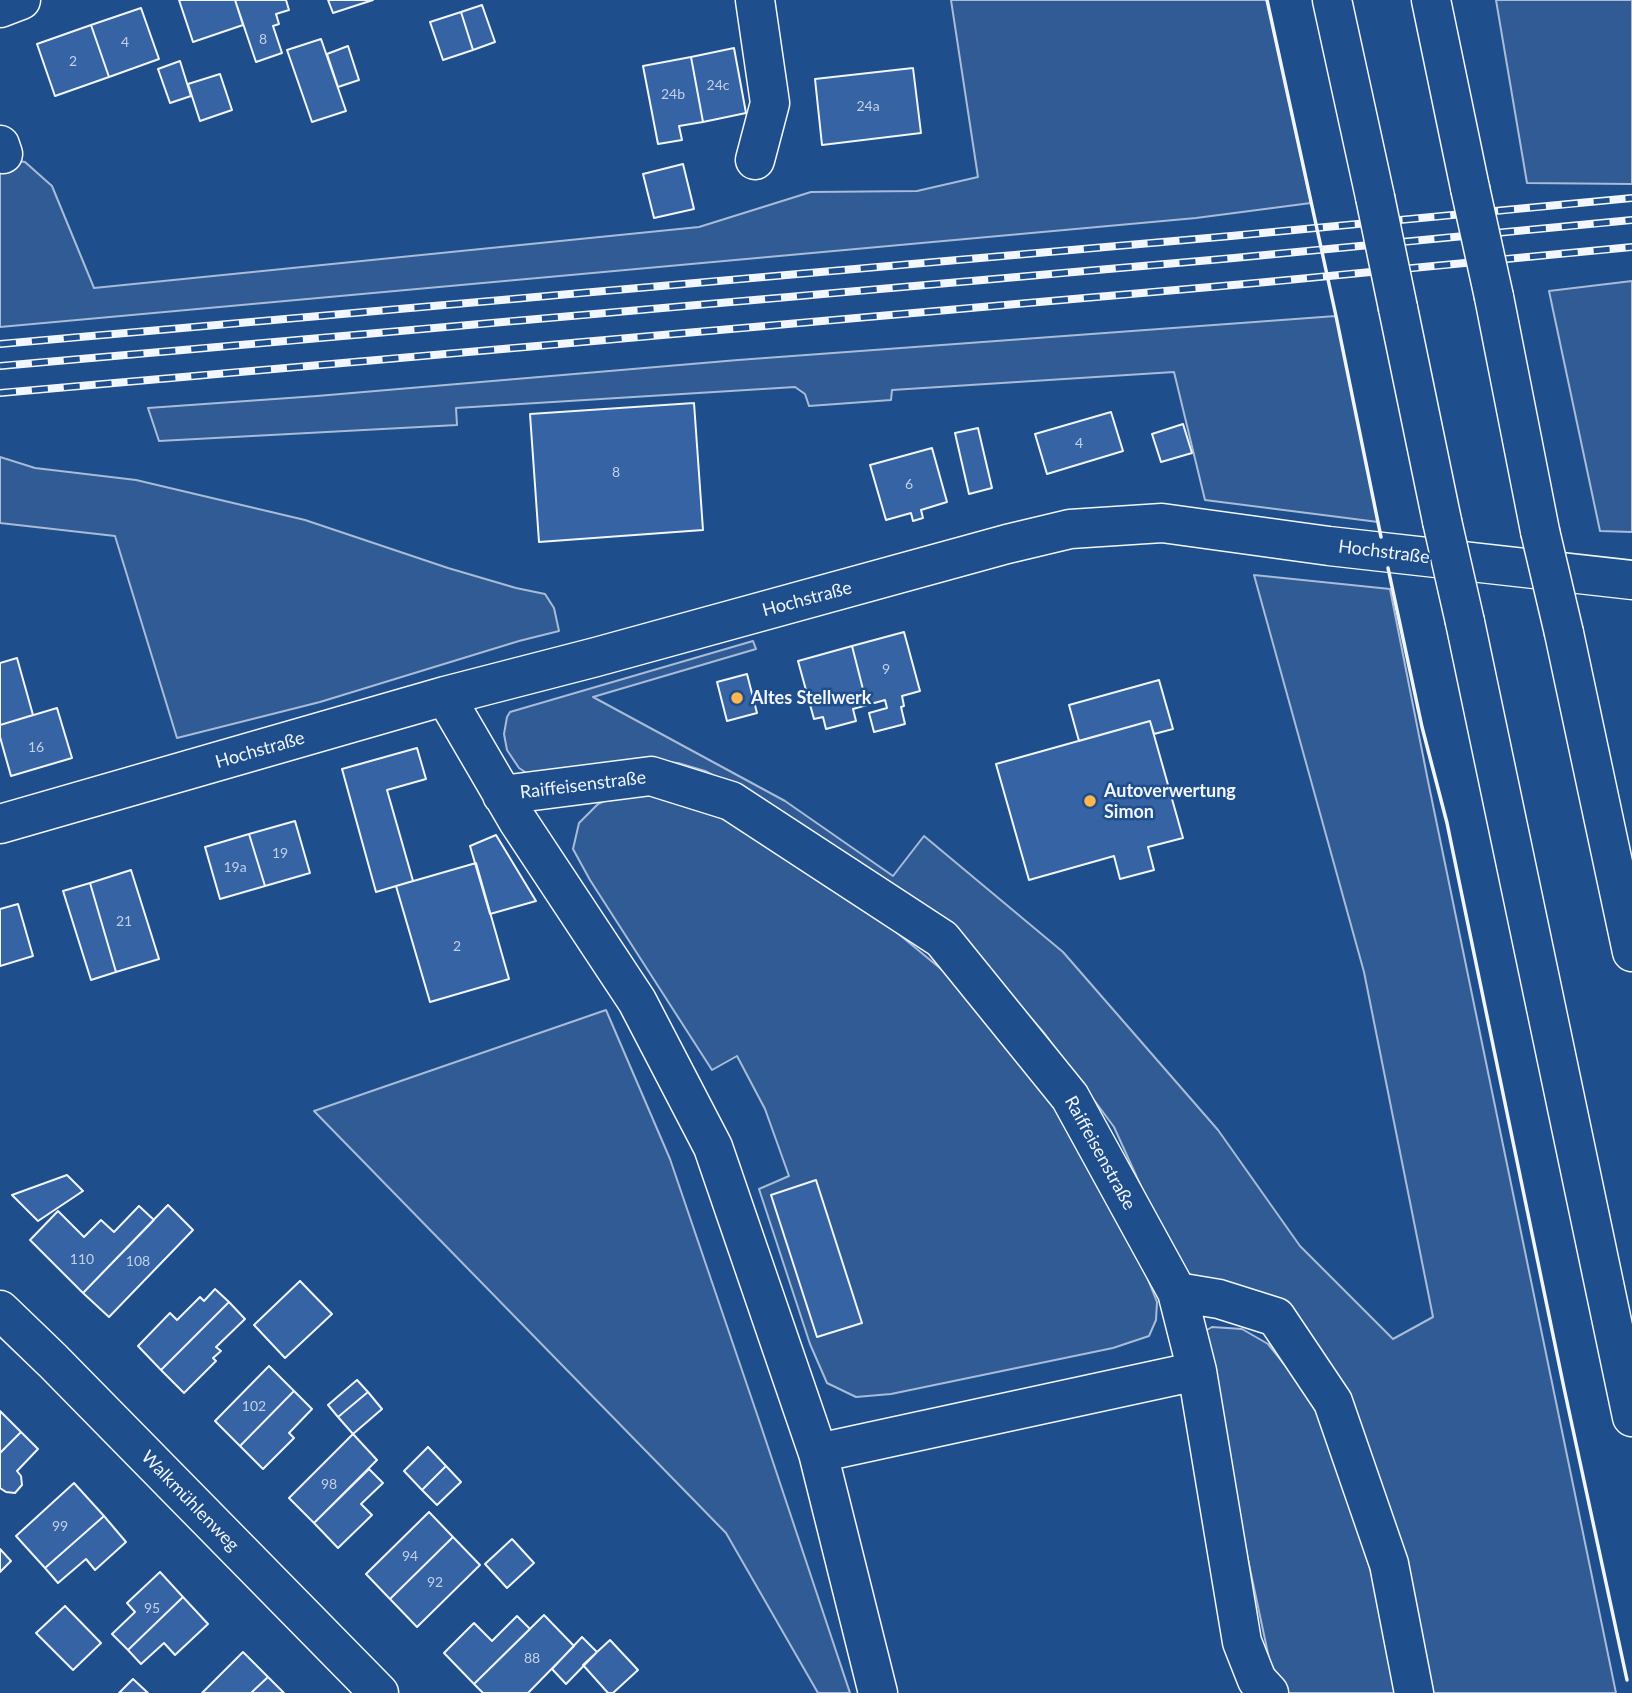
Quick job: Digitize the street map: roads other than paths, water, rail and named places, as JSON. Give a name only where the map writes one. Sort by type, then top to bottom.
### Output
[{"type":"main road","points":[[0,8],[21,0]]},
{"type":"main road","points":[[755,0],[770,103],[755,160]]},
{"type":"main road","points":[[1332,0],[1632,1417]]},
{"type":"main road","points":[[1431,0],[1632,952]]},
{"type":"main road","name":"Hochstraße","points":[[0,824],[445,696],[1070,528],[1161,523],[1329,546],[1632,580]]},
{"type":"main road","name":"Raiffeisenstraße","points":[[445,696],[518,821],[637,1001],[713,1147],[818,1453],[878,1693]]},
{"type":"main road","name":"Raiffeisenstraße","points":[[502,795],[651,776],[732,802],[942,939],[1070,1097],[1177,1292],[1197,1371],[1242,1642],[1257,1680],[1269,1693]]},
{"type":"main road","points":[[1177,1292],[1219,1299],[1276,1318],[1333,1402],[1389,1564],[1414,1693]]},
{"type":"main road","name":"Walkmühlenweg","points":[[0,1310],[379,1693]]},
{"type":"main road","points":[[818,1453],[1197,1371]]},
{"type":"railway","points":[[0,344],[1231,236],[1632,198]]},
{"type":"railway","points":[[0,366],[1234,258],[1632,220]]},
{"type":"railway","points":[[0,393],[1256,283],[1632,247]]},
{"type":"place","name":"Altes Stellwerk","points":[[737,698]]},
{"type":"place","name":"Autoverwertung Simon","points":[[1090,801]]}]
